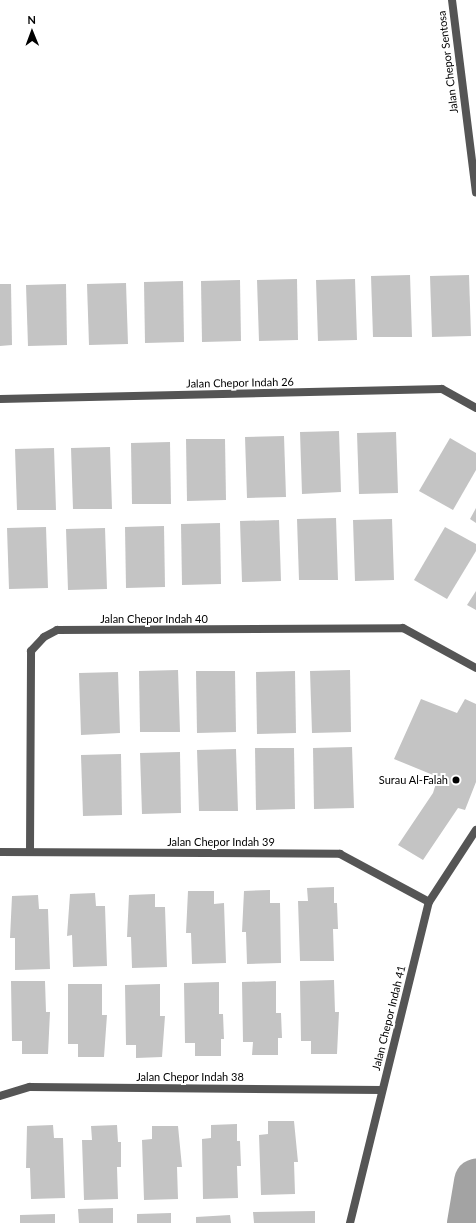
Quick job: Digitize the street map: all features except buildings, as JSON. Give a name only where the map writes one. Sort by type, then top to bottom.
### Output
[{"type":"street","name":"Jalan Chepor Sentosa","points":[[452,0],[476,193]]},
{"type":"street","name":"Jalan Chepor Indah 26","points":[[0,399],[442,389],[476,408]]},
{"type":"street","name":"Jalan Chepor Indah 40","points":[[30,852],[31,651],[44,637],[57,630],[403,628],[476,668]]},
{"type":"street","name":"Jalan Chepor Indah 41","points":[[350,1223],[429,902],[476,830]]},
{"type":"street","name":"Jalan Chepor Indah 39","points":[[0,852],[340,854],[429,902]]},
{"type":"street","name":"Jalan Chepor Indah 38","points":[[0,1096],[30,1087],[382,1090]]},
{"type":"waterway","points":[[469,1223],[476,1181]]},
{"type":"place","name":"Surau Al-Falah","points":[[456,780]]}]
